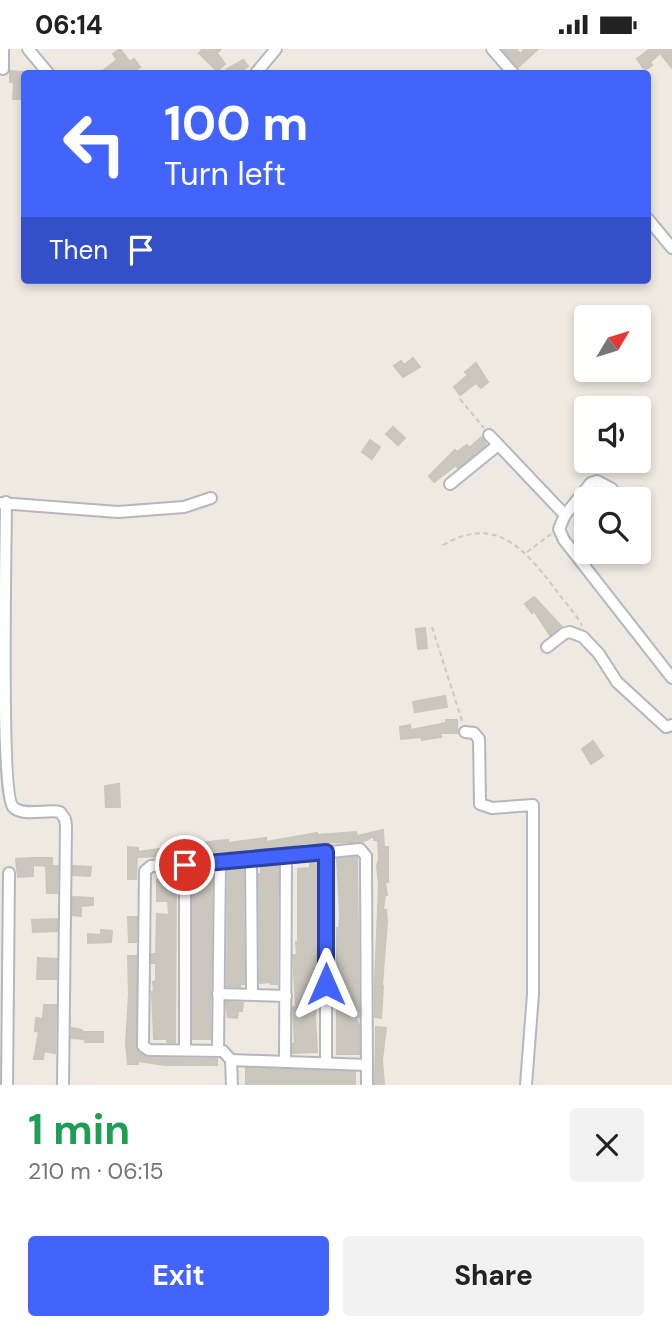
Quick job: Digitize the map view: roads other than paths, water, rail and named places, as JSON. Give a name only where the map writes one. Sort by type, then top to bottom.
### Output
[{"type":"street","points":[[3,49],[3,69]]},
{"type":"street","points":[[28,49],[46,70]]},
{"type":"street","points":[[258,70],[276,49]]},
{"type":"street","points":[[492,49],[510,70]]},
{"type":"street","points":[[651,223],[672,248]]},
{"type":"street","points":[[486,431],[565,515]]},
{"type":"street","points":[[450,484],[498,445]]},
{"type":"street","points":[[588,487],[597,481],[608,487]]},
{"type":"street","points":[[63,1085],[65,819],[55,811],[21,811],[13,807],[3,776],[3,503],[118,512],[184,507],[211,498]]},
{"type":"street","points":[[574,504],[565,515],[559,529],[564,540],[672,678]]},
{"type":"street","points":[[547,647],[565,633],[577,633],[598,654],[621,686],[666,727],[672,725]]},
{"type":"street","points":[[465,732],[474,733],[479,739],[480,804],[492,809],[533,805],[533,994],[526,1085]]},
{"type":"street","points":[[232,1085],[231,1060],[226,1052],[149,1050],[144,1048],[142,1043],[146,869],[151,866],[251,860],[360,849],[366,856],[367,1085]]},
{"type":"street","points":[[326,852],[326,1063]]},
{"type":"street","points":[[285,1062],[286,856]]},
{"type":"street","points":[[251,860],[251,993]]},
{"type":"street","points":[[218,1050],[220,862]]},
{"type":"street","points":[[185,865],[185,1050]]},
{"type":"street","points":[[7,1085],[9,873]]},
{"type":"street","points":[[218,994],[286,996]]},
{"type":"street","points":[[231,1060],[367,1065]]}]
